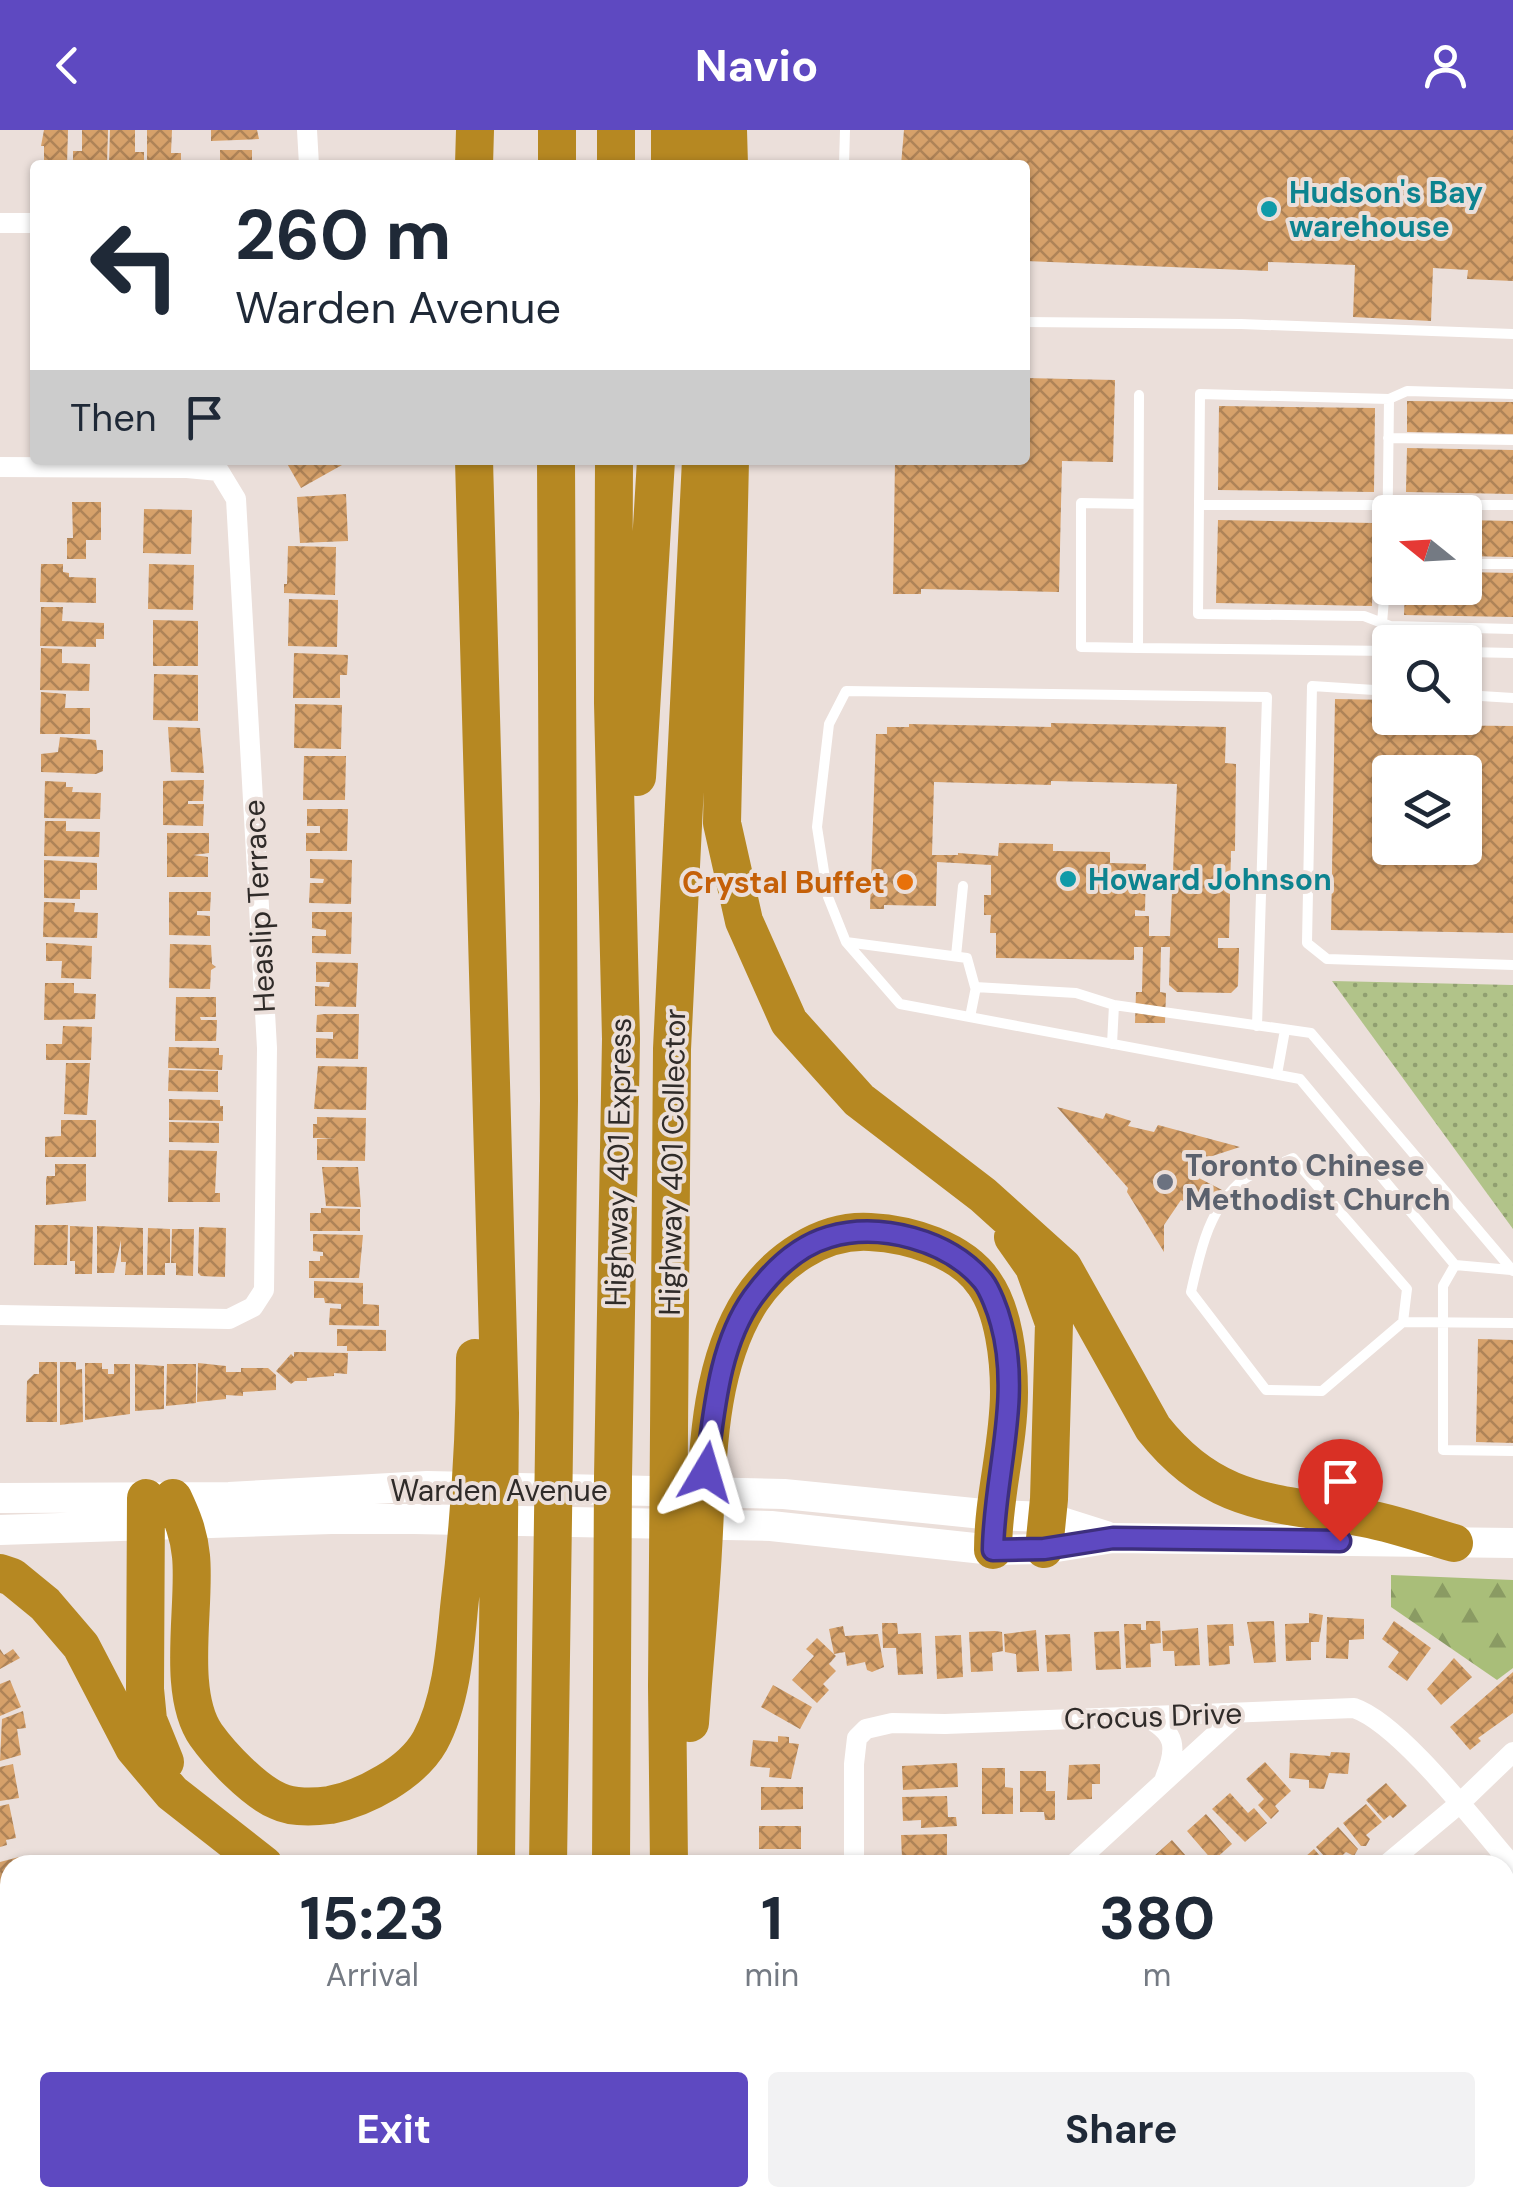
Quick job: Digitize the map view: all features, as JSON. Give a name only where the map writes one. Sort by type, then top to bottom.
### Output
[{"type":"highway","points":[[474,160],[475,130]]},
{"type":"highway","points":[[557,130],[557,160]]},
{"type":"highway","points":[[616,130],[616,160]]},
{"type":"highway","points":[[670,130],[670,160]]},
{"type":"highway","points":[[701,130],[701,160]]},
{"type":"highway","points":[[728,130],[729,160]]},
{"type":"highway","points":[[474,465],[500,1412],[496,1855]]},
{"type":"highway","name":"Highway 401 Express","points":[[548,1855],[559,1100],[556,465]]},
{"type":"highway","name":"Highway 401 Express","points":[[612,1855],[621,1039],[613,703],[614,465]]},
{"type":"highway","points":[[621,1039],[656,465]]},
{"type":"highway","name":"Highway 401 Collector","points":[[670,1855],[667,1686],[672,1049],[701,465]]},
{"type":"highway","points":[[730,465],[722,823],[744,922],[789,1022],[859,1100],[984,1195],[1064,1266],[1153,1428],[1196,1472],[1240,1494],[1284,1508],[1360,1517],[1454,1543]]},
{"type":"highway","points":[[162,1512],[192,1558],[190,1683],[204,1732],[236,1770],[277,1801],[297,1806],[328,1805],[361,1797],[390,1782],[429,1743],[446,1695],[457,1631],[470,1518],[475,1381],[474,1178],[490,972]]},
{"type":"highway","points":[[984,1195],[1034,1267],[1054,1323],[1045,1533]]},
{"type":"highway","points":[[680,1855],[706,1472],[717,1391],[730,1344],[751,1300],[782,1262],[828,1237],[866,1231],[894,1234],[944,1248],[984,1282],[1001,1323],[1009,1392],[993,1532]]},
{"type":"highway","points":[[162,1512],[148,1720],[165,1763],[202,1818]]},
{"type":"highway","points":[[0,1573],[12,1576],[46,1604],[69,1632],[107,1692],[134,1748],[172,1793],[251,1855]]},
{"type":"main road","name":"Warden Avenue","points":[[0,1530],[427,1486],[784,1494],[993,1532]]},
{"type":"main road","name":"Warden Avenue","points":[[0,1498],[162,1512],[330,1518],[771,1526],[1113,1538],[1513,1543]]},
{"type":"street","points":[[307,130],[309,160]]},
{"type":"street","points":[[0,223],[30,223]]},
{"type":"street","name":"Heaslip Terrace","points":[[0,466],[186,468],[219,472],[236,499],[267,1048],[264,1290],[254,1307],[229,1319],[0,1315]]},
{"type":"street","name":"Crocus Drive","points":[[854,1855],[854,1764],[857,1738],[866,1729],[892,1723],[1354,1708],[1370,1714],[1409,1748],[1503,1855]]},
{"type":"street","points":[[1083,1855],[1239,1713]]},
{"type":"street","points":[[1144,1716],[1165,1726],[1173,1744],[1173,1759],[1163,1785]]},
{"type":"street","points":[[1398,1855],[1513,1752]]},
{"type":"lane","points":[[844,160],[845,130]]},
{"type":"lane","points":[[1030,322],[1241,324],[1513,334]]},
{"type":"lane","points":[[1513,394],[1406,391],[1389,399],[1200,394],[1198,505],[1198,614],[1364,616],[1390,626],[1513,629]]},
{"type":"lane","points":[[1138,648],[1139,395]]},
{"type":"lane","points":[[1388,495],[1389,399]]},
{"type":"lane","points":[[1388,438],[1513,440]]},
{"type":"lane","points":[[1138,504],[1080,503],[1081,647],[1372,651]]},
{"type":"lane","points":[[1198,505],[1372,505]]},
{"type":"lane","points":[[1482,505],[1513,505]]},
{"type":"lane","points":[[1482,564],[1513,564]]},
{"type":"lane","points":[[1382,623],[1384,605]]},
{"type":"lane","points":[[1482,652],[1513,653]]},
{"type":"lane","points":[[1372,690],[1312,686],[1308,942],[1327,959],[1513,965]]},
{"type":"lane","points":[[1258,1026],[1267,697],[846,691],[829,724],[818,826],[828,897],[846,942],[900,1004],[1300,1079],[1456,1265],[1512,1270]]},
{"type":"lane","points":[[1482,697],[1513,698]]},
{"type":"lane","points":[[956,956],[963,886]]},
{"type":"lane","points":[[846,942],[967,958],[976,987],[970,1017]]},
{"type":"lane","points":[[976,987],[1076,993],[1114,1005],[1311,1034],[1512,1270]]},
{"type":"lane","points":[[1112,1044],[1114,1005]]},
{"type":"lane","points":[[1277,1074],[1285,1030]]},
{"type":"lane","points":[[1402,1322],[1407,1289],[1293,1158],[1245,1178],[1225,1199],[1202,1240],[1191,1292],[1266,1390],[1322,1391],[1402,1322],[1513,1323]]},
{"type":"lane","points":[[1456,1265],[1443,1286],[1444,1450],[1513,1451]]},
{"type":"green space","points":[[1332,981],[1513,985],[1513,1229]]},
{"type":"green space","points":[[1391,1575],[1513,1580],[1513,1668],[1497,1680],[1391,1607]]},
{"type":"building","points":[[44,130],[68,130],[67,160],[44,160]]},
{"type":"building","points":[[82,130],[108,130],[107,160],[73,160],[73,151],[82,151]]},
{"type":"building","points":[[110,130],[135,130],[135,152],[144,152],[144,160],[109,160]]},
{"type":"building","points":[[147,130],[172,130],[171,153],[181,153],[181,160],[147,160]]},
{"type":"building","points":[[211,130],[257,130],[259,139],[211,141]]},
{"type":"building","name":"Hudson's Bay warehouse","points":[[904,130],[1513,130],[1513,281],[1467,279],[1468,270],[1433,268],[1431,321],[1353,317],[1355,265],[1268,262],[1268,271],[1030,261],[1030,160],[901,160]]},
{"type":"building","points":[[220,150],[252,150],[252,160],[220,160]]},
{"type":"building","points":[[1030,378],[1115,380],[1113,462],[1062,461],[1059,592],[921,589],[921,594],[893,594],[895,465],[1030,465]]},
{"type":"building","points":[[1407,401],[1513,402],[1513,434],[1407,432]]},
{"type":"building","points":[[1219,406],[1375,408],[1374,492],[1218,490]]},
{"type":"building","points":[[1407,448],[1513,450],[1513,494],[1406,492]]},
{"type":"building","points":[[288,465],[342,465],[301,488]]},
{"type":"building","points":[[346,494],[348,541],[300,543],[297,497]]},
{"type":"building","points":[[72,502],[101,502],[101,540],[86,540],[86,559],[67,559],[67,538],[73,538]]},
{"type":"building","points":[[144,509],[192,510],[191,554],[143,553]]},
{"type":"building","points":[[1218,520],[1372,523],[1372,606],[1216,603]]},
{"type":"building","points":[[1482,520],[1513,521],[1513,557],[1482,556]]},
{"type":"building","points":[[288,546],[336,547],[335,595],[284,593]]},
{"type":"building","points":[[41,564],[63,564],[63,572],[69,573],[69,577],[96,578],[96,603],[40,602]]},
{"type":"building","points":[[149,564],[194,565],[193,610],[148,609]]},
{"type":"building","points":[[1482,572],[1513,573],[1513,617],[1404,615],[1404,605],[1482,605]]},
{"type":"building","points":[[289,599],[338,600],[337,647],[288,646]]},
{"type":"building","points":[[41,607],[63,607],[62,621],[104,623],[104,639],[96,639],[96,647],[40,646]]},
{"type":"building","points":[[153,620],[198,621],[198,666],[153,666]]},
{"type":"building","points":[[41,648],[62,649],[62,663],[90,664],[89,691],[40,690]]},
{"type":"building","points":[[294,653],[348,655],[347,675],[340,675],[340,698],[293,698]]},
{"type":"building","points":[[154,674],[198,675],[198,721],[153,720]]},
{"type":"building","points":[[41,692],[66,694],[65,708],[90,708],[90,734],[40,734]]},
{"type":"building","points":[[1335,699],[1372,700],[1372,735],[1482,735],[1482,726],[1513,726],[1513,933],[1331,930]]},
{"type":"building","points":[[295,704],[342,705],[341,749],[294,748]]},
{"type":"building","name":"Howard Johnson","points":[[1051,723],[1226,727],[1225,763],[1236,764],[1235,851],[1231,851],[1229,938],[1218,938],[1218,948],[1239,948],[1238,986],[1231,993],[1177,992],[1169,985],[1170,947],[1161,947],[1160,992],[1166,993],[1165,1023],[1135,1023],[1136,992],[1142,992],[1143,947],[1134,947],[1134,960],[996,958],[996,933],[990,933],[991,915],[984,915],[984,895],[991,895],[991,865],[937,862],[936,906],[884,905],[884,909],[870,909],[876,734],[887,734],[887,727],[909,724],[1051,727]],"holes":[[[934,782],[1177,784],[1170,936],[1149,936],[1149,916],[1135,916],[1135,910],[1145,911],[1146,864],[1110,863],[1110,852],[1053,851],[1053,844],[999,843],[998,856],[932,855]]]},
{"type":"building","points":[[168,727],[200,728],[204,773],[171,772]]},
{"type":"building","points":[[60,737],[96,740],[97,750],[103,750],[103,771],[41,772],[41,754],[58,752]]},
{"type":"building","points":[[304,756],[346,756],[345,800],[303,800]]},
{"type":"building","points":[[204,780],[203,801],[188,801],[204,804],[203,826],[163,825],[163,781]]},
{"type":"building","points":[[45,781],[66,782],[66,787],[73,787],[72,792],[101,793],[100,819],[44,818]]},
{"type":"building","points":[[307,809],[348,809],[347,851],[306,851],[306,833],[320,833],[320,826],[307,826]]},
{"type":"building","points":[[45,821],[66,821],[66,831],[100,832],[99,857],[44,856]]},
{"type":"building","points":[[167,833],[209,833],[209,853],[193,855],[208,857],[208,877],[167,877]]},
{"type":"building","points":[[310,859],[352,860],[351,904],[309,903],[310,883],[323,883],[324,879],[310,878]]},
{"type":"building","points":[[44,860],[97,863],[97,890],[80,890],[80,899],[44,898]]},
{"type":"building","points":[[169,892],[211,892],[210,911],[197,911],[197,915],[210,916],[210,936],[169,935]]},
{"type":"building","points":[[44,902],[75,903],[74,912],[98,913],[97,938],[43,937]]},
{"type":"building","points":[[312,912],[352,912],[351,954],[312,953],[312,936],[326,936],[326,930],[312,928]]},
{"type":"building","points":[[46,943],[92,946],[91,979],[61,978],[62,961],[46,961]]},
{"type":"building","points":[[170,944],[211,945],[212,964],[216,967],[211,970],[210,989],[169,988]]},
{"type":"building","points":[[316,962],[358,963],[356,1007],[315,1006],[315,986],[329,987],[330,982],[316,982]]},
{"type":"building","points":[[45,983],[74,983],[74,993],[96,994],[95,1019],[44,1020]]},
{"type":"building","points":[[176,997],[216,997],[216,1017],[200,1017],[217,1020],[216,1041],[175,1041]]},
{"type":"building","points":[[359,1014],[358,1059],[316,1058],[316,1038],[333,1039],[333,1032],[316,1032],[317,1015]]},
{"type":"building","points":[[63,1026],[92,1027],[91,1060],[46,1060],[46,1044],[62,1044]]},
{"type":"building","points":[[169,1047],[219,1048],[219,1055],[223,1055],[222,1070],[168,1068]]},
{"type":"building","points":[[66,1063],[90,1063],[87,1115],[64,1114]]},
{"type":"building","points":[[318,1066],[367,1067],[366,1110],[314,1109]]},
{"type":"building","points":[[169,1070],[218,1071],[218,1092],[168,1091]]},
{"type":"building","points":[[169,1099],[220,1100],[223,1121],[169,1120]]},
{"type":"building","name":"Toronto Chinese Methodist Church","points":[[1057,1107],[1103,1119],[1106,1113],[1131,1121],[1128,1126],[1154,1132],[1158,1125],[1240,1147],[1200,1160],[1195,1176],[1222,1190],[1208,1214],[1181,1200],[1164,1225],[1164,1252],[1128,1188]]},
{"type":"building","points":[[317,1117],[366,1118],[365,1161],[317,1160],[317,1139],[335,1138],[313,1138]]},
{"type":"building","points":[[61,1120],[96,1120],[96,1157],[45,1157],[45,1137],[61,1136]]},
{"type":"building","points":[[169,1122],[219,1123],[219,1143],[169,1142]]},
{"type":"building","points":[[169,1150],[217,1151],[215,1193],[220,1193],[220,1202],[168,1202]]},
{"type":"building","points":[[55,1164],[86,1164],[86,1201],[46,1205],[46,1180],[47,1176],[55,1176]]},
{"type":"building","points":[[322,1167],[358,1167],[361,1207],[326,1206]]},
{"type":"building","points":[[321,1208],[360,1209],[360,1231],[310,1231],[310,1213],[321,1213]]},
{"type":"building","points":[[35,1225],[68,1225],[67,1265],[34,1265]]},
{"type":"building","points":[[70,1226],[93,1227],[92,1274],[75,1274],[75,1261],[70,1261]]},
{"type":"building","points":[[97,1226],[143,1228],[143,1275],[125,1275],[121,1240],[114,1273],[97,1273]]},
{"type":"building","points":[[199,1227],[226,1228],[225,1277],[198,1273]]},
{"type":"building","points":[[148,1228],[170,1229],[170,1263],[165,1263],[165,1275],[147,1275]]},
{"type":"building","points":[[172,1229],[194,1229],[193,1276],[176,1275],[176,1263],[171,1263]]},
{"type":"building","points":[[313,1234],[363,1235],[359,1278],[309,1278],[309,1261],[320,1261],[323,1256],[323,1252],[313,1251]]},
{"type":"building","points":[[314,1281],[363,1283],[363,1304],[379,1305],[379,1326],[329,1325],[330,1308],[341,1309],[341,1304],[314,1298]]},
{"type":"building","points":[[337,1329],[386,1330],[386,1351],[347,1351],[347,1346],[337,1346]]},
{"type":"building","points":[[1478,1339],[1513,1340],[1513,1443],[1476,1442]]},
{"type":"building","points":[[294,1352],[348,1353],[347,1374],[334,1373],[291,1384],[276,1371],[291,1354],[294,1357]]},
{"type":"building","points":[[39,1362],[57,1362],[57,1422],[26,1422],[27,1381],[39,1374]]},
{"type":"building","points":[[60,1362],[76,1362],[76,1370],[82,1369],[83,1422],[60,1425]]},
{"type":"building","points":[[85,1363],[102,1363],[108,1374],[114,1374],[114,1364],[130,1364],[130,1414],[85,1420]]},
{"type":"building","points":[[198,1363],[226,1366],[226,1372],[268,1368],[276,1375],[276,1390],[197,1402]]},
{"type":"building","points":[[135,1364],[164,1366],[164,1409],[135,1411]]},
{"type":"building","points":[[167,1364],[196,1364],[196,1403],[166,1406]]},
{"type":"building","points":[[1309,1613],[1323,1615],[1319,1642],[1311,1642],[1311,1660],[1286,1661],[1285,1624],[1309,1623]]},
{"type":"building","points":[[1327,1617],[1364,1619],[1364,1639],[1349,1640],[1348,1659],[1326,1658]]},
{"type":"building","points":[[1146,1621],[1160,1621],[1161,1643],[1150,1644],[1151,1667],[1126,1668],[1124,1624],[1141,1624],[1141,1630],[1146,1630]]},
{"type":"building","points":[[1274,1621],[1276,1662],[1254,1663],[1247,1622]]},
{"type":"building","points":[[1394,1621],[1431,1648],[1407,1681],[1388,1667],[1399,1652],[1382,1639]]},
{"type":"building","points":[[882,1623],[897,1623],[898,1634],[921,1633],[923,1674],[898,1675],[896,1648],[883,1648]]},
{"type":"building","points":[[1233,1624],[1230,1664],[1209,1666],[1207,1625]]},
{"type":"building","points":[[843,1626],[845,1636],[878,1634],[884,1667],[872,1672],[865,1662],[847,1666],[845,1652],[834,1654],[829,1629]]},
{"type":"building","points":[[1198,1628],[1200,1665],[1175,1666],[1174,1651],[1163,1651],[1162,1631]]},
{"type":"building","points":[[1036,1630],[1039,1671],[1017,1672],[1016,1654],[1005,1652],[1004,1634]]},
{"type":"building","points":[[1119,1631],[1121,1669],[1096,1670],[1094,1632]]},
{"type":"building","points":[[969,1632],[1002,1632],[1003,1651],[992,1653],[993,1671],[971,1672]]},
{"type":"building","points":[[1070,1634],[1072,1671],[1047,1672],[1045,1635]]},
{"type":"building","points":[[961,1635],[963,1677],[937,1679],[935,1636]]},
{"type":"building","points":[[817,1638],[836,1656],[829,1664],[836,1671],[823,1684],[829,1690],[817,1703],[792,1680],[814,1656],[806,1649]]},
{"type":"building","points":[[0,1649],[4,1655],[13,1649],[20,1658],[0,1669]]},
{"type":"building","points":[[1454,1658],[1472,1677],[1441,1705],[1427,1689]]},
{"type":"building","points":[[1513,1672],[1513,1713],[1478,1738],[1481,1741],[1470,1750],[1450,1727]]},
{"type":"building","points":[[10,1680],[21,1707],[0,1716],[0,1684]]},
{"type":"building","points":[[773,1685],[812,1707],[800,1729],[761,1707]]},
{"type":"building","points":[[23,1711],[26,1728],[17,1729],[21,1755],[0,1761],[2,1719]]},
{"type":"building","points":[[778,1736],[799,1744],[791,1779],[769,1777],[770,1768],[750,1766],[753,1740],[778,1742]]},
{"type":"building","points":[[1331,1752],[1350,1753],[1348,1774],[1329,1773],[1324,1789],[1309,1788],[1309,1780],[1289,1778],[1290,1753],[1330,1756]]},
{"type":"building","points":[[1265,1762],[1291,1791],[1275,1806],[1279,1811],[1271,1819],[1258,1805],[1264,1799],[1246,1779]]},
{"type":"building","points":[[957,1763],[958,1787],[903,1790],[902,1766]]},
{"type":"building","points":[[13,1764],[19,1798],[0,1801],[0,1767]]},
{"type":"building","points":[[1100,1764],[1100,1784],[1092,1784],[1092,1799],[1067,1800],[1069,1765]]},
{"type":"building","points":[[982,1768],[1005,1768],[1005,1787],[1013,1788],[1013,1814],[982,1814]]},
{"type":"building","points":[[1020,1771],[1046,1771],[1046,1791],[1055,1791],[1055,1820],[1045,1820],[1044,1812],[1020,1812]]},
{"type":"building","points":[[1386,1783],[1407,1806],[1384,1820],[1366,1800]]},
{"type":"building","points":[[761,1787],[803,1787],[803,1809],[761,1810]]},
{"type":"building","points":[[1230,1793],[1248,1813],[1254,1808],[1267,1823],[1245,1842],[1212,1809]]},
{"type":"building","points":[[947,1796],[948,1817],[956,1817],[957,1826],[921,1828],[921,1820],[903,1821],[902,1797]]},
{"type":"building","points":[[9,1804],[16,1838],[6,1840],[7,1845],[0,1847],[0,1806]]},
{"type":"building","points":[[1366,1804],[1382,1822],[1366,1835],[1370,1839],[1366,1846],[1361,1846],[1343,1823]]},
{"type":"building","points":[[1206,1814],[1232,1844],[1220,1855],[1208,1855],[1187,1831]]},
{"type":"building","points":[[759,1826],[801,1826],[801,1849],[759,1849]]},
{"type":"building","points":[[1338,1827],[1358,1849],[1355,1855],[1323,1855],[1316,1847]]},
{"type":"building","points":[[947,1834],[947,1855],[902,1855],[901,1835]]},
{"type":"building","points":[[1172,1840],[1185,1855],[1155,1855]]},
{"type":"place","name":"Hudson's Bay warehouse","points":[[1269,209]]},
{"type":"place","name":"Howard Johnson","points":[[1068,879]]},
{"type":"place","name":"Crystal Buffet","points":[[905,882]]},
{"type":"place","name":"Toronto Chinese Methodist Church","points":[[1165,1182]]},
{"type":"route","points":[[706,1472],[717,1391],[730,1344],[751,1300],[782,1262],[828,1237],[866,1231],[894,1234],[944,1248],[984,1282],[1001,1323],[1009,1392],[993,1515],[993,1550],[1044,1549],[1113,1538],[1340,1541]]}]
